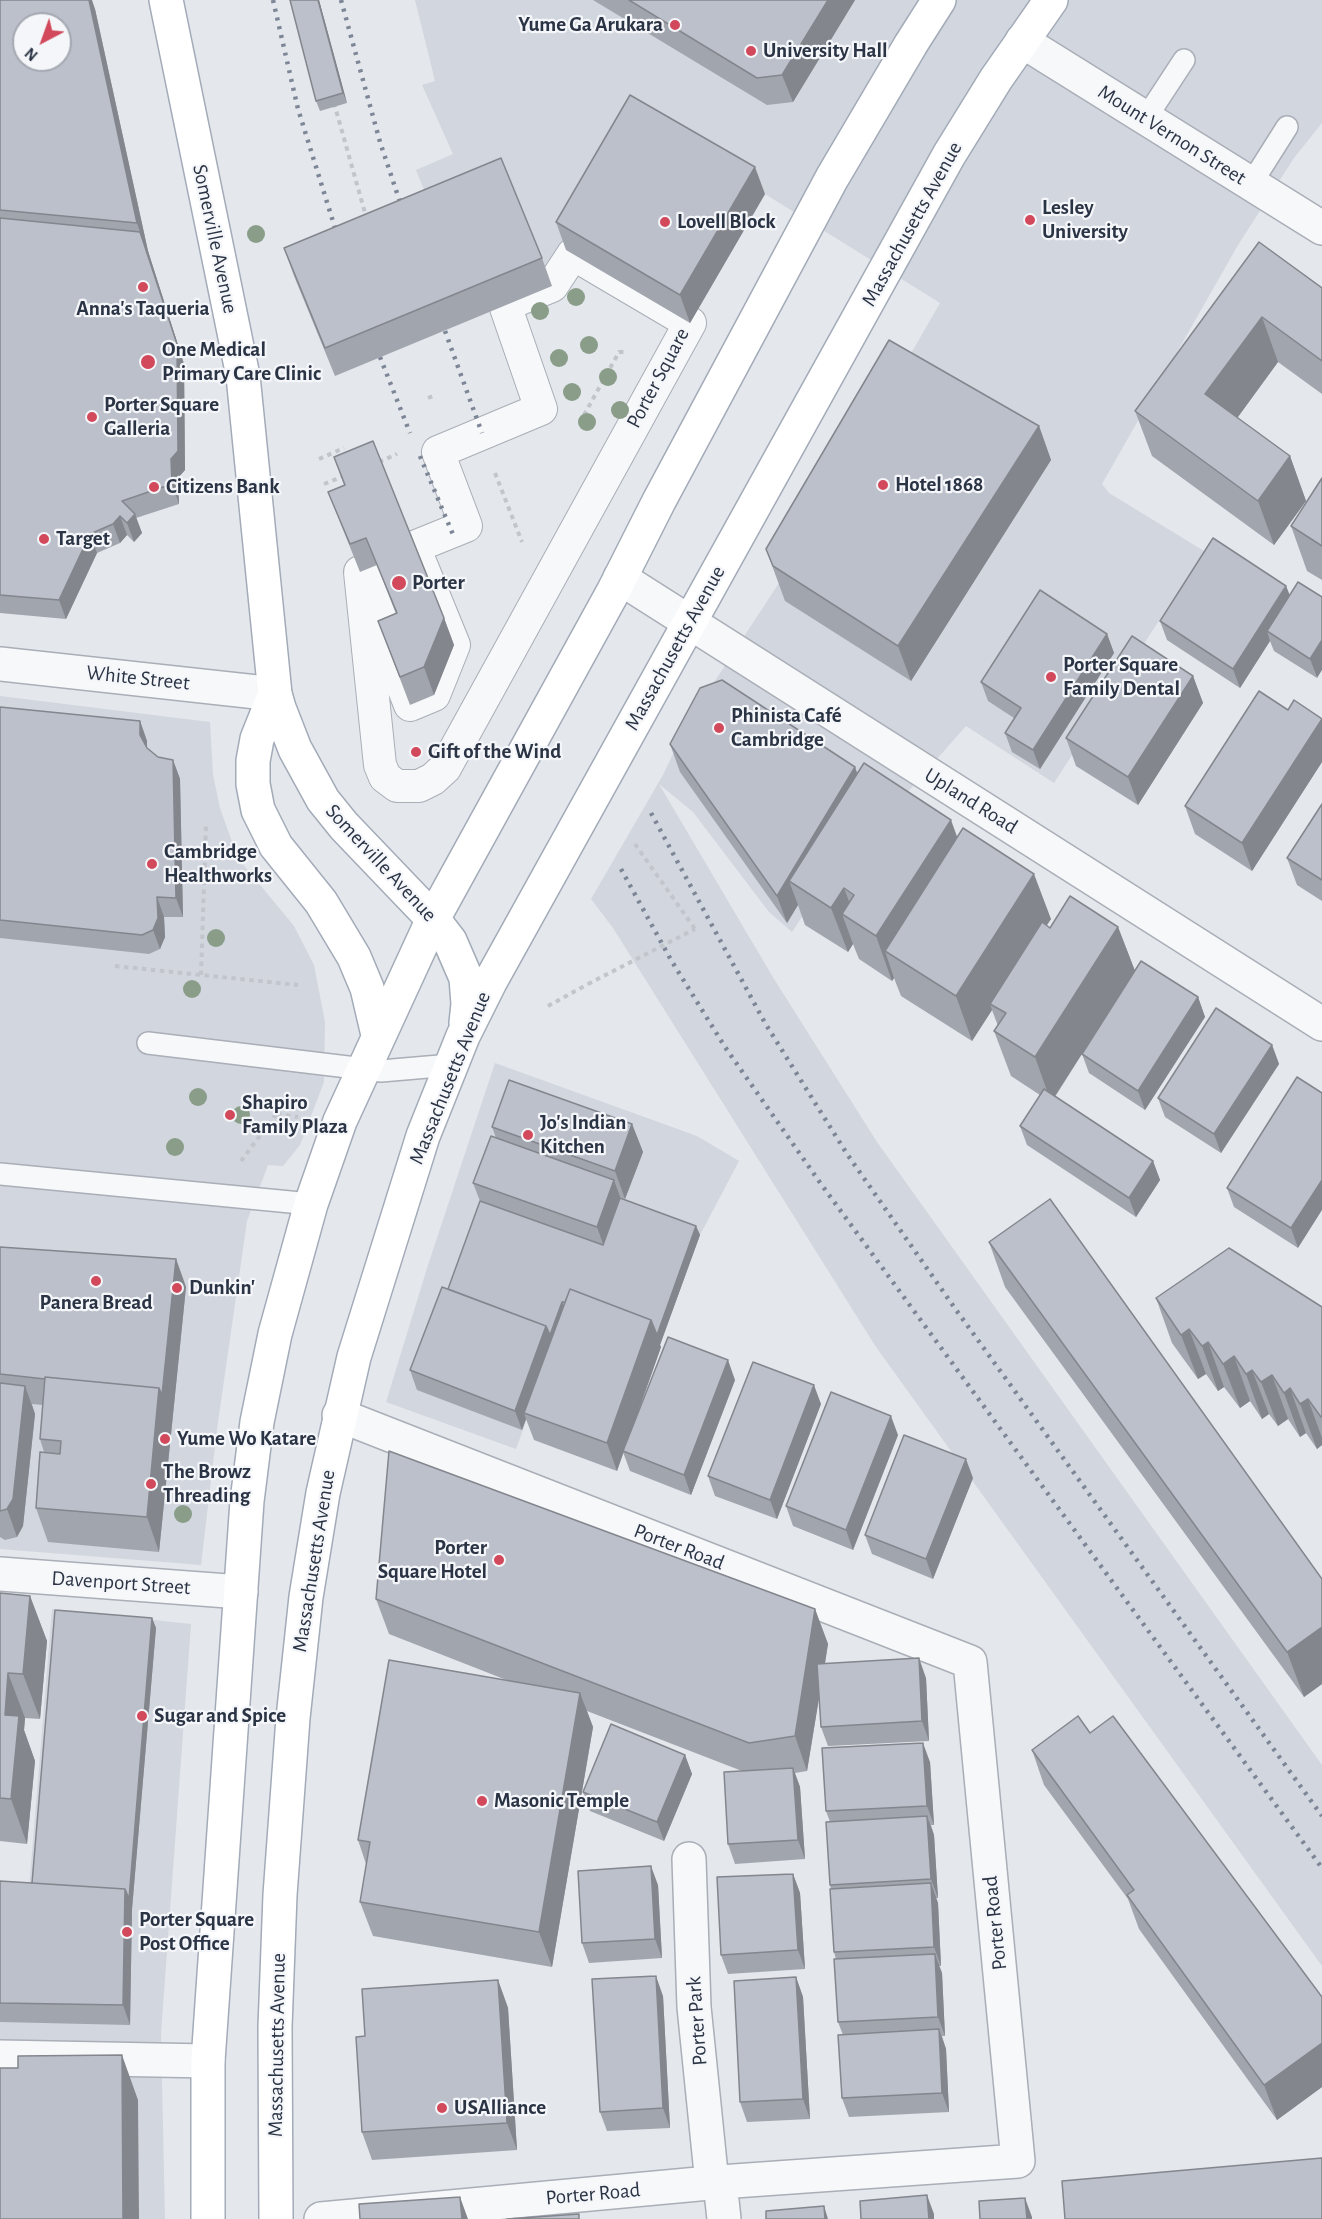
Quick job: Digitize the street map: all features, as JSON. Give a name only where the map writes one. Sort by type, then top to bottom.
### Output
[{"type":"main road","name":"Somerville Avenue","points":[[166,0],[246,397],[275,694],[295,749],[323,800],[344,826],[433,919],[454,947],[466,978],[468,1004],[457,1051]]},
{"type":"main road","points":[[208,2219],[208,2061],[248,1501],[257,1422],[275,1334],[311,1204],[340,1121],[433,919],[620,578],[658,501],[832,178],[910,44],[939,0]]},
{"type":"main road","name":"Massachusetts Avenue","points":[[276,2219],[275,2027],[286,1807],[306,1597],[339,1415],[393,1226],[457,1051],[490,982],[662,677],[690,622],[950,155],[1022,41],[1051,0]]},
{"type":"main road","name":"Somerville Avenue","points":[[275,694],[257,739],[253,761],[253,784],[258,810],[276,846],[321,902],[354,957],[367,988],[378,1035]]},
{"type":"street","name":"Mount Vernon Street","points":[[1022,41],[1322,228]]},
{"type":"street","name":"Porter Square","points":[[573,254],[690,323],[445,768],[434,779],[419,786],[397,786],[385,777],[380,765],[360,572],[376,565],[407,641],[388,649],[410,705],[434,695],[454,645],[414,547],[466,526],[438,452],[541,409],[506,305],[552,286],[573,254]]},
{"type":"street","name":"Upland Road","points":[[620,578],[1322,1024]]},
{"type":"street","name":"White Street","points":[[0,664],[275,694]]},
{"type":"street","name":"Porter Road","points":[[321,2219],[716,2183],[1018,2161],[970,1662],[339,1415]]},
{"type":"street","name":"Davenport Street","points":[[0,1574],[241,1592]]},
{"type":"street","name":"Porter Park","points":[[688,1858],[694,2007],[716,2183],[724,2219]]},
{"type":"street","points":[[0,2057],[208,2061]]},
{"type":"lane","points":[[1146,118],[1184,60]]},
{"type":"lane","points":[[1251,184],[1287,127]]},
{"type":"lane","points":[[148,1043],[363,1069],[398,1071],[457,1051]]},
{"type":"lane","points":[[0,1174],[311,1204]]},
{"type":"path","points":[[332,96],[370,231]]},
{"type":"path","points":[[429,398],[436,395]]},
{"type":"path","points":[[319,459],[344,448]]},
{"type":"path","points":[[324,484],[346,475]]},
{"type":"path","points":[[201,975],[206,825]]},
{"type":"path","points":[[548,1006],[695,929],[635,844]]},
{"type":"path","points":[[115,966],[298,985]]},
{"type":"path","points":[[239,1164],[290,1096]]},
{"type":"shaded area","points":[[415,0],[1322,0],[1322,123],[1294,158],[1238,245],[1102,484],[1109,493],[1204,551],[1054,783],[966,726],[906,794],[890,781],[792,932],[769,912],[693,812],[659,784],[774,979],[877,1142],[1322,1765],[1322,1966],[876,1347],[613,928],[591,899],[663,775],[688,722],[779,583],[940,303],[765,194],[690,323],[573,254],[552,286],[435,217],[416,170],[453,154],[422,85],[435,81]]},
{"type":"shaded area","points":[[0,696],[210,722],[213,775],[220,808],[231,839],[242,863],[294,926],[314,965],[325,1022],[324,1082],[300,1145],[283,1166],[268,1165],[247,1221],[217,1429],[201,1565],[0,1549]]},
{"type":"shaded area","points":[[495,1063],[697,1136],[739,1161],[700,1235],[566,1312],[516,1449],[386,1402],[428,1265]]},
{"type":"shaded area","points":[[52,1609],[191,1624],[161,2033],[165,2219],[0,2219],[0,1900],[28,1901]]},
{"type":"building","points":[[0,0],[89,0],[137,223],[0,210]]},
{"type":"building","points":[[290,0],[318,0],[343,93],[316,101]]},
{"type":"building","points":[[629,0],[828,0],[782,75],[757,78]]},
{"type":"building","name":"Lovell Block","points":[[630,95],[755,167],[680,295],[556,222]]},
{"type":"building","points":[[501,158],[542,258],[325,348],[284,248]]},
{"type":"building","name":"Porter Square Galleria","points":[[0,218],[140,232],[177,344],[178,451],[171,459],[172,484],[122,501],[135,514],[127,523],[120,516],[113,524],[90,534],[59,600],[0,595]]},
{"type":"building","points":[[1259,242],[1322,288],[1322,361],[1262,317],[1205,394],[1290,456],[1258,501],[1135,411]]},
{"type":"building","points":[[889,340],[1039,426],[898,646],[773,566],[766,549]]},
{"type":"building","points":[[373,441],[444,618],[424,667],[400,677],[378,621],[397,613],[366,538],[350,544],[328,492],[345,485],[334,457]]},
{"type":"building","points":[[1322,478],[1322,546],[1291,526]]},
{"type":"building","points":[[1213,538],[1286,586],[1233,669],[1160,621]]},
{"type":"building","points":[[1298,582],[1322,597],[1322,640],[1310,659],[1267,631]]},
{"type":"building","name":"Porter Square Family Dental","points":[[1040,590],[1107,634],[1033,750],[1005,733],[1021,708],[981,682]]},
{"type":"building","points":[[1132,636],[1193,676],[1128,777],[1066,738]]},
{"type":"building","points":[[722,680],[855,767],[777,896],[670,744],[700,688]]},
{"type":"building","points":[[1259,691],[1288,710],[1294,700],[1322,719],[1242,843],[1185,806]]},
{"type":"building","points":[[0,707],[140,721],[140,735],[147,748],[158,757],[173,760],[176,898],[157,897],[158,918],[153,930],[142,935],[0,920]]},
{"type":"building","points":[[864,763],[951,820],[876,936],[842,914],[854,895],[844,888],[831,908],[789,881]]},
{"type":"building","points":[[1322,804],[1322,880],[1287,858]]},
{"type":"building","points":[[963,828],[1034,874],[956,996],[885,951]]},
{"type":"building","points":[[1070,896],[1118,927],[1035,1057],[994,1031],[1006,1013],[990,1004],[1042,922],[1050,928]]},
{"type":"building","points":[[1141,961],[1198,997],[1138,1091],[1082,1054]]},
{"type":"building","points":[[1216,1008],[1272,1045],[1214,1134],[1158,1098]]},
{"type":"building","points":[[1297,1077],[1322,1093],[1322,1180],[1291,1228],[1227,1188]]},
{"type":"building","points":[[509,1080],[632,1124],[615,1171],[492,1127]]},
{"type":"building","points":[[1044,1089],[1153,1161],[1129,1198],[1020,1126]]},
{"type":"building","points":[[491,1136],[614,1180],[597,1227],[473,1183]]},
{"type":"building","points":[[620,1198],[696,1226],[657,1335],[651,1320],[570,1289],[565,1302],[562,1302],[550,1335],[546,1326],[448,1289],[480,1201],[603,1245]]},
{"type":"building","points":[[1050,1199],[1322,1579],[1322,1627],[1287,1652],[989,1242]]},
{"type":"building","points":[[0,1247],[176,1259],[162,1395],[159,1388],[0,1374]]},
{"type":"building","points":[[1229,1248],[1322,1307],[1321,1417],[1308,1399],[1300,1404],[1290,1388],[1284,1393],[1272,1375],[1261,1382],[1252,1370],[1246,1374],[1234,1356],[1223,1364],[1208,1342],[1202,1346],[1189,1329],[1181,1335],[1156,1298]]},
{"type":"building","points":[[442,1287],[546,1326],[515,1411],[410,1370]]},
{"type":"building","points":[[570,1289],[651,1320],[607,1443],[524,1413]]},
{"type":"building","points":[[668,1337],[728,1360],[684,1475],[623,1451]]},
{"type":"building","points":[[753,1362],[814,1385],[770,1500],[708,1476]]},
{"type":"building","points":[[45,1377],[159,1388],[147,1517],[36,1508],[40,1452],[60,1454],[61,1441],[40,1439]]},
{"type":"building","points":[[0,1383],[25,1386],[13,1499],[7,1509],[0,1511]]},
{"type":"building","points":[[831,1392],[891,1416],[846,1530],[786,1506]]},
{"type":"building","points":[[904,1435],[966,1459],[926,1559],[865,1535]]},
{"type":"building","name":"Porter Square Hotel","points":[[389,1451],[815,1609],[795,1736],[749,1743],[376,1599]]},
{"type":"building","points":[[0,1593],[30,1596],[23,1674],[8,1673],[5,1715],[19,1716],[11,1799],[0,1798]]},
{"type":"building","points":[[55,1610],[152,1618],[129,1899],[125,1889],[32,1883]]},
{"type":"building","points":[[919,1658],[922,1721],[821,1727],[817,1664]]},
{"type":"building","name":"Masonic Temple","points":[[389,1660],[580,1693],[539,1932],[360,1902],[370,1842],[358,1840]]},
{"type":"building","points":[[1078,1716],[1090,1733],[1113,1716],[1322,1997],[1322,2043],[1264,2085],[1127,1895],[1134,1890],[1032,1750]]},
{"type":"building","points":[[611,1724],[685,1755],[657,1822],[583,1792]]},
{"type":"building","points":[[923,1743],[927,1806],[826,1811],[822,1748]]},
{"type":"building","points":[[793,1768],[798,1840],[728,1844],[724,1772]]},
{"type":"building","points":[[927,1816],[931,1879],[830,1885],[826,1822]]},
{"type":"building","points":[[651,1866],[655,1939],[582,1943],[578,1871]]},
{"type":"building","points":[[793,1874],[798,1950],[721,1955],[717,1877]]},
{"type":"building","points":[[0,1881],[125,1889],[123,2005],[0,2003]]},
{"type":"building","points":[[931,1883],[934,1947],[834,1952],[830,1889]]},
{"type":"building","points":[[935,1954],[938,2017],[838,2022],[834,1959]]},
{"type":"building","points":[[656,1976],[663,2108],[600,2112],[592,1979]]},
{"type":"building","points":[[796,1977],[803,2099],[740,2102],[734,1981]]},
{"type":"building","name":"USAlliance","points":[[498,1980],[507,2123],[362,2132],[356,2037],[365,2036],[362,1989]]},
{"type":"building","points":[[939,2029],[942,2093],[842,2098],[838,2035]]},
{"type":"building","points":[[122,2055],[123,2219],[0,2219],[0,2068],[18,2068],[18,2056]]},
{"type":"building","points":[[1322,2158],[1322,2219],[1065,2219],[1062,2181]]},
{"type":"building","points":[[927,2195],[929,2219],[861,2219],[860,2201]]},
{"type":"building","points":[[460,2197],[462,2219],[360,2219],[359,2204]]},
{"type":"building","points":[[1025,2198],[1027,2219],[980,2219],[979,2201]]},
{"type":"building","points":[[824,2206],[825,2219],[766,2219],[766,2211]]},
{"type":"building","points":[[579,2214],[579,2219],[507,2219]]},
{"type":"railway","points":[[273,0],[298,109],[340,244]]},
{"type":"railway","points":[[341,0],[380,142],[405,217]]},
{"type":"railway","points":[[445,331],[482,433]]},
{"type":"railway","points":[[380,357],[410,433]]},
{"type":"railway","points":[[420,456],[454,537]]},
{"type":"railway","points":[[651,813],[765,1023],[847,1154],[954,1307],[1322,1816]]},
{"type":"railway","points":[[621,869],[671,960],[725,1047],[821,1184],[1322,1868]]},
{"type":"place","name":"Yume Ga Arukara","points":[[675,25]]},
{"type":"place","name":"University Hall","points":[[751,51]]},
{"type":"place","name":"Lesley University","points":[[1030,220]]},
{"type":"place","name":"Lovell Block","points":[[665,222]]},
{"type":"place","name":"Anna's Taqueria","points":[[143,287]]},
{"type":"place","name":"One Medical Primary Care Clinic","points":[[148,362]]},
{"type":"place","name":"Porter Square Galleria","points":[[92,417]]},
{"type":"place","name":"Hotel 1868","points":[[883,485]]},
{"type":"place","name":"Citizens Bank","points":[[154,487]]},
{"type":"place","name":"Target","points":[[44,539]]},
{"type":"place","name":"Porter","points":[[399,583]]},
{"type":"place","name":"Porter Square Family Dental","points":[[1051,677]]},
{"type":"place","name":"Phinista Café Cambridge","points":[[719,728]]},
{"type":"place","name":"Gift of the Wind","points":[[416,752]]},
{"type":"place","name":"Cambridge Healthworks","points":[[152,864]]},
{"type":"place","name":"Shapiro Family Plaza","points":[[230,1115]]},
{"type":"place","name":"Jo's Indian Kitchen","points":[[528,1135]]},
{"type":"place","name":"Panera Bread","points":[[96,1281]]},
{"type":"place","name":"Dunkin'","points":[[177,1288]]},
{"type":"place","name":"Yume Wo Katare","points":[[165,1439]]},
{"type":"place","name":"The Browz Threading","points":[[151,1484]]},
{"type":"place","name":"Porter Square Hotel","points":[[499,1560]]},
{"type":"place","name":"Sugar and Spice","points":[[142,1716]]},
{"type":"place","name":"Masonic Temple","points":[[482,1801]]},
{"type":"place","name":"Porter Square Post Office","points":[[127,1932]]},
{"type":"place","name":"USAlliance","points":[[442,2108]]}]
